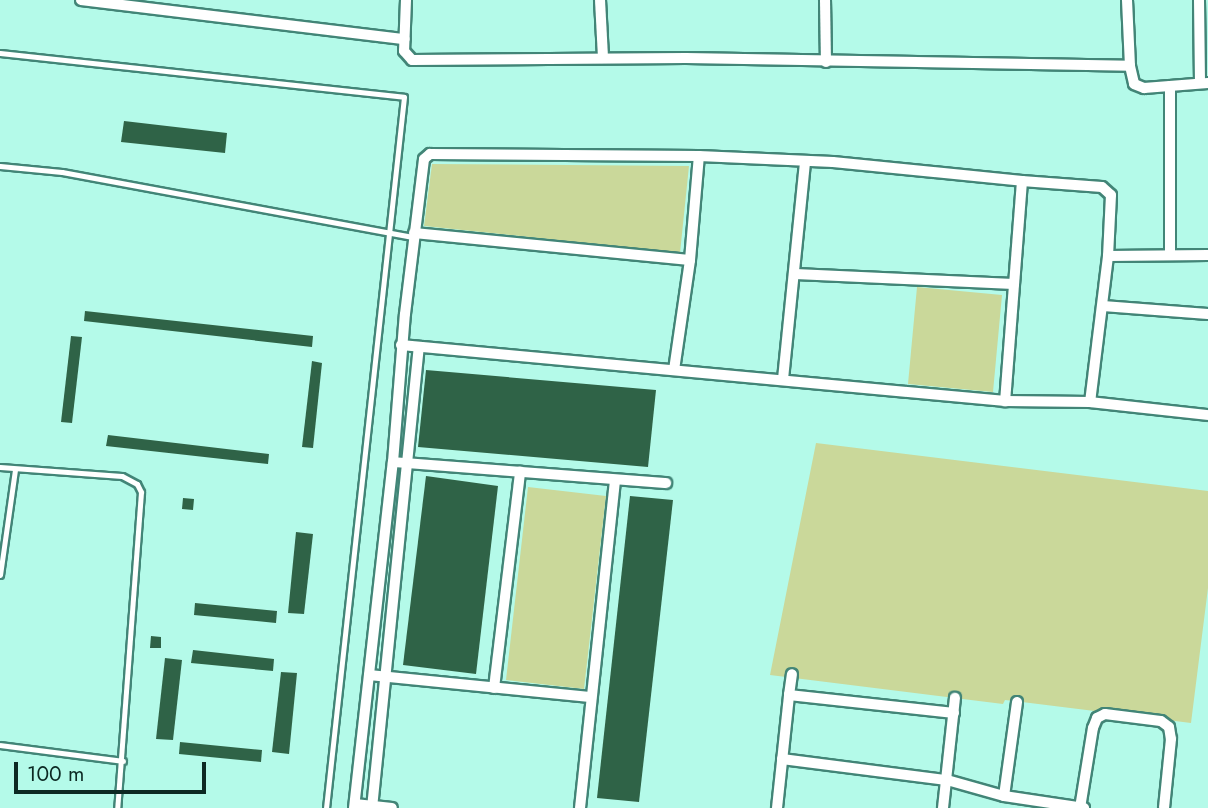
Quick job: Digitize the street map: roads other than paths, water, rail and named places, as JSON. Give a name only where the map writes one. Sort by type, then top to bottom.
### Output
[{"type":"street","points":[[81,0],[140,4],[405,38]]},
{"type":"street","points":[[406,0],[405,55],[412,60],[603,58],[1130,66]]},
{"type":"street","points":[[600,0],[603,58]]},
{"type":"street","points":[[825,0],[827,62]]},
{"type":"street","points":[[1127,0],[1131,78],[1139,87],[1204,83],[1199,0]]},
{"type":"street","points":[[1170,86],[1170,255]]},
{"type":"street","points":[[392,808],[354,806],[393,462],[401,345],[424,159],[430,153],[699,156],[805,161],[1107,189],[1112,202],[1108,256],[1090,402]]},
{"type":"street","points":[[674,370],[690,260],[699,156]]},
{"type":"street","points":[[783,379],[805,161]]},
{"type":"street","points":[[1005,401],[1022,181]]},
{"type":"street","points":[[414,235],[690,260]]},
{"type":"street","points":[[1108,256],[1208,255]]},
{"type":"street","points":[[795,274],[1014,284]]},
{"type":"street","points":[[1103,306],[1208,314]]},
{"type":"street","points":[[401,345],[1005,401],[1090,402],[1208,415]]},
{"type":"street","points":[[372,807],[419,348]]},
{"type":"street","points":[[393,462],[666,483]]},
{"type":"street","points":[[494,688],[520,472]]},
{"type":"street","points":[[580,808],[615,481]]},
{"type":"street","points":[[777,808],[793,674]]},
{"type":"street","points":[[369,675],[590,697]]},
{"type":"street","points":[[789,695],[954,713]]},
{"type":"street","points":[[943,808],[955,698]]},
{"type":"street","points":[[1004,796],[1017,702]]},
{"type":"street","points":[[782,760],[947,780],[1004,796],[1082,808],[1093,728],[1097,718],[1105,714],[1161,721],[1169,727],[1171,739],[1164,808]]},
{"type":"lane","points":[[0,53],[404,97],[327,808]]},
{"type":"lane","points":[[0,166],[62,172],[414,235]]},
{"type":"lane","points":[[0,467],[122,476],[137,484],[141,492],[123,761],[117,808]]},
{"type":"lane","points":[[0,575],[15,469]]},
{"type":"lane","points":[[0,745],[123,761]]}]
